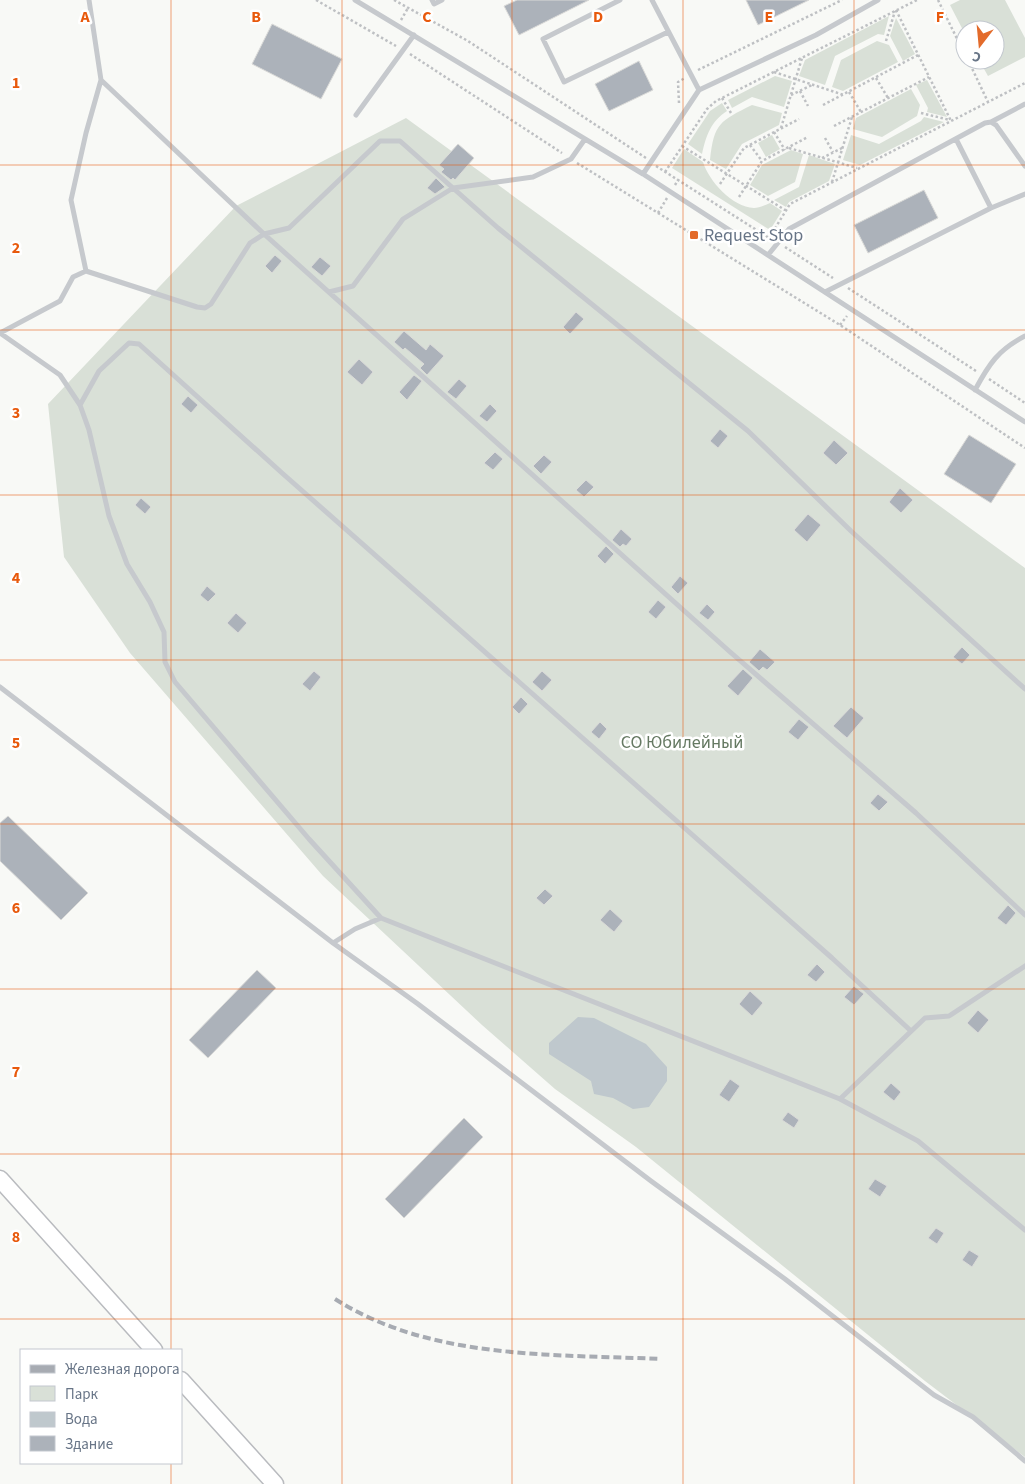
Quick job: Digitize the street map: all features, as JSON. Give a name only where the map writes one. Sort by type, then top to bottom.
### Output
[{"type":"highway","points":[[0,1179],[153,1349]]},
{"type":"highway","points":[[182,1381],[274,1484]]},
{"type":"lane","points":[[86,271],[71,200],[86,133],[101,80],[89,0]]},
{"type":"lane","points":[[355,0],[643,174],[1025,422]]},
{"type":"lane","points":[[432,0],[434,4],[442,0]]},
{"type":"lane","points":[[620,0],[543,38],[564,82],[668,32]]},
{"type":"lane","points":[[652,0],[699,90]]},
{"type":"lane","points":[[643,174],[699,90],[816,35],[878,0]]},
{"type":"lane","points":[[356,115],[414,35]]},
{"type":"lane","points":[[101,80],[264,234],[729,651],[916,813],[1025,915]]},
{"type":"lane","points":[[768,255],[789,229],[1025,104]]},
{"type":"lane","points":[[991,122],[996,124],[1025,166]]},
{"type":"lane","points":[[329,292],[353,286],[402,219],[454,188],[533,177],[571,159],[585,139]]},
{"type":"lane","points":[[956,139],[990,208]]},
{"type":"lane","points":[[1025,689],[851,531],[748,431],[498,228],[400,141],[380,141],[289,228],[264,234],[250,243],[211,304],[205,308],[86,271],[73,277],[60,302],[0,333],[60,375],[80,405],[109,516],[127,564],[150,602],[164,632],[165,662],[175,682],[310,839],[382,918],[840,1099],[918,1141],[1025,1230]]},
{"type":"lane","points":[[825,292],[990,208],[1025,194]]},
{"type":"lane","points":[[975,390],[995,357],[1007,345],[1025,336]]},
{"type":"lane","points":[[80,405],[100,371],[129,343],[139,344],[274,466],[832,958],[911,1031]]},
{"type":"lane","points":[[0,687],[333,943],[418,1004],[651,1181],[785,1279],[934,1395],[972,1417],[1025,1461]]},
{"type":"lane","points":[[333,943],[355,929],[382,918]]},
{"type":"lane","points":[[840,1099],[925,1018],[949,1016],[1025,966]]},
{"type":"path","points":[[316,0],[403,50],[571,159],[840,326],[1025,448]]},
{"type":"path","points":[[394,0],[468,40],[678,180],[778,242],[1025,403]]},
{"type":"path","points":[[666,172],[707,109],[722,98],[916,0]]},
{"type":"path","points":[[938,0],[955,35]]},
{"type":"path","points":[[886,41],[896,10]]},
{"type":"path","points":[[896,10],[952,121]]},
{"type":"path","points":[[823,105],[918,55]]},
{"type":"path","points":[[781,128],[802,58]]},
{"type":"path","points":[[973,70],[988,102]]},
{"type":"path","points":[[773,72],[844,95]]},
{"type":"path","points":[[834,126],[929,77]]},
{"type":"path","points":[[876,78],[888,98]]},
{"type":"path","points":[[769,238],[790,204],[1025,83]]},
{"type":"path","points":[[791,95],[812,85]]},
{"type":"path","points":[[800,90],[808,106]]},
{"type":"path","points":[[849,92],[861,112]]},
{"type":"path","points":[[722,98],[731,113]]},
{"type":"path","points":[[921,113],[952,121]]},
{"type":"path","points":[[832,182],[852,116]]},
{"type":"path","points":[[720,184],[744,148],[799,119]]},
{"type":"path","points":[[774,132],[785,150]]},
{"type":"path","points":[[739,197],[762,161],[808,137]]},
{"type":"path","points":[[825,138],[833,152]]},
{"type":"path","points":[[750,145],[762,161]]},
{"type":"path","points":[[682,146],[785,210]]},
{"type":"path","points":[[789,148],[858,169]]},
{"type":"path","points":[[822,158],[842,148]]},
{"type":"path","points":[[658,213],[678,180]]},
{"type":"green space","points":[[960,0],[1005,0],[1025,38],[1025,57],[1005,67],[1005,20],[958,20],[950,5]]},
{"type":"green space","points":[[889,16],[884,35],[878,34],[835,56],[825,85],[799,76],[805,60]]},
{"type":"green space","points":[[896,18],[915,54],[903,61],[890,36]]},
{"type":"green space","points":[[877,41],[889,45],[898,62],[843,91],[832,87],[841,60]]},
{"type":"green space","points":[[985,70],[1000,70],[988,76]]},
{"type":"green space","points":[[775,76],[792,81],[784,107],[752,97],[732,108],[728,100]]},
{"type":"green space","points":[[927,80],[947,117],[927,112],[928,108],[916,85]]},
{"type":"green space","points":[[911,89],[920,105],[917,116],[882,137],[853,129],[856,118]]},
{"type":"green space","points":[[722,103],[727,111],[713,124],[705,141],[702,154],[688,144],[710,111]]},
{"type":"green space","points":[[752,105],[782,113],[779,125],[742,144],[726,169],[710,160],[714,138],[721,125],[732,115]]},
{"type":"green space","points":[[924,117],[944,122],[860,165],[843,160],[851,135],[879,144],[921,121]]},
{"type":"green space","name":"СО Юбилейный","points":[[406,118],[1025,568],[1025,1457],[925,1381],[636,1147],[555,1089],[482,1025],[323,876],[130,653],[64,557],[48,404],[236,206]]},
{"type":"green space","points":[[772,135],[780,149],[766,157],[758,143]]},
{"type":"green space","points":[[684,149],[703,162],[716,185],[730,198],[746,207],[754,208],[770,203],[782,211],[770,230],[672,168]]},
{"type":"green space","points":[[791,150],[803,154],[795,182],[768,196],[750,185],[762,165]]},
{"type":"green space","points":[[809,155],[835,164],[829,181],[789,202],[786,207],[774,200],[799,187]]},
{"type":"water","points":[[578,1017],[594,1018],[646,1044],[667,1067],[667,1081],[649,1107],[633,1109],[613,1098],[594,1094],[591,1081],[549,1054],[549,1043]]},
{"type":"building","points":[[517,0],[589,0],[519,35],[504,6]]},
{"type":"building","points":[[746,0],[809,0],[758,25]]},
{"type":"building","points":[[272,24],[342,59],[321,99],[252,64]]},
{"type":"building","points":[[639,61],[653,90],[609,111],[595,84]]},
{"type":"building","points":[[458,144],[474,158],[455,180],[453,178],[451,180],[441,172],[444,169],[439,165]]},
{"type":"building","points":[[436,178],[445,187],[435,194],[427,188]]},
{"type":"building","points":[[924,190],[938,218],[868,253],[854,225]]},
{"type":"building","points":[[275,255],[282,261],[272,273],[265,266]]},
{"type":"building","points":[[320,257],[331,266],[322,276],[311,267]]},
{"type":"building","points":[[576,312],[584,319],[570,334],[563,327]]},
{"type":"building","points":[[404,331],[426,350],[430,344],[444,356],[427,375],[420,368],[424,364],[405,348],[403,350],[394,342]]},
{"type":"building","points":[[359,359],[373,372],[362,385],[347,372]]},
{"type":"building","points":[[414,375],[422,381],[407,400],[399,392]]},
{"type":"building","points":[[459,379],[467,386],[456,399],[447,392]]},
{"type":"building","points":[[188,396],[198,405],[191,413],[181,404]]},
{"type":"building","points":[[490,404],[497,411],[487,422],[479,416]]},
{"type":"building","points":[[720,429],[728,436],[718,448],[710,441]]},
{"type":"building","points":[[969,435],[1016,464],[991,503],[944,474]]},
{"type":"building","points":[[834,440],[848,453],[836,465],[823,453]]},
{"type":"building","points":[[495,452],[503,459],[493,470],[484,463]]},
{"type":"building","points":[[544,455],[552,462],[541,474],[533,466]]},
{"type":"building","points":[[586,480],[594,487],[584,497],[576,490]]},
{"type":"building","points":[[900,488],[913,500],[901,513],[889,502]]},
{"type":"building","points":[[141,498],[151,507],[145,514],[135,505]]},
{"type":"building","points":[[808,514],[821,525],[807,542],[794,530]]},
{"type":"building","points":[[621,529],[632,539],[626,546],[623,544],[620,547],[612,540]]},
{"type":"building","points":[[606,546],[614,554],[605,564],[597,556]]},
{"type":"building","points":[[680,576],[688,583],[678,594],[671,587]]},
{"type":"building","points":[[207,586],[216,594],[208,602],[200,595]]},
{"type":"building","points":[[658,600],[666,607],[656,619],[648,612]]},
{"type":"building","points":[[707,604],[715,612],[708,620],[699,613]]},
{"type":"building","points":[[236,613],[247,623],[238,633],[227,623]]},
{"type":"building","points":[[962,647],[970,655],[962,664],[953,657]]},
{"type":"building","points":[[760,649],[775,662],[767,670],[763,667],[759,671],[749,662]]},
{"type":"building","points":[[743,669],[753,678],[738,696],[727,686]]},
{"type":"building","points":[[314,671],[321,677],[310,691],[302,684]]},
{"type":"building","points":[[542,671],[552,680],[542,691],[532,682]]},
{"type":"building","points":[[521,697],[528,704],[519,714],[512,707]]},
{"type":"building","points":[[851,707],[864,718],[847,738],[833,726]]},
{"type":"building","points":[[799,719],[809,727],[798,740],[788,732]]},
{"type":"building","points":[[600,722],[607,729],[599,739],[591,732]]},
{"type":"building","points":[[878,794],[888,802],[879,811],[870,803]]},
{"type":"building","points":[[8,816],[88,893],[61,920],[0,861],[0,823]]},
{"type":"building","points":[[545,889],[553,896],[544,905],[536,898]]},
{"type":"building","points":[[1008,905],[1016,913],[1006,925],[997,918]]},
{"type":"building","points":[[610,909],[623,921],[614,932],[600,920]]},
{"type":"building","points":[[817,964],[825,972],[816,982],[807,975]]},
{"type":"building","points":[[257,970],[276,988],[208,1058],[189,1040]]},
{"type":"building","points":[[854,986],[864,994],[854,1005],[844,997]]},
{"type":"building","points":[[750,991],[763,1003],[752,1016],[739,1004]]},
{"type":"building","points":[[978,1010],[989,1020],[978,1033],[967,1023]]},
{"type":"building","points":[[730,1079],[740,1086],[729,1102],[719,1095]]},
{"type":"building","points":[[891,1083],[901,1092],[894,1101],[883,1092]]},
{"type":"building","points":[[788,1112],[799,1120],[794,1128],[782,1120]]},
{"type":"building","points":[[464,1118],[483,1137],[404,1218],[385,1199]]},
{"type":"building","points":[[875,1179],[887,1186],[880,1197],[868,1189]]},
{"type":"building","points":[[936,1228],[944,1233],[937,1244],[928,1238]]},
{"type":"building","points":[[969,1250],[979,1256],[972,1267],[962,1260]]},
{"type":"railway","points":[[335,1299],[372,1319],[411,1333],[452,1343],[493,1350],[535,1354],[661,1359]]},
{"type":"place","name":"Request Stop","points":[[694,235]]}]
